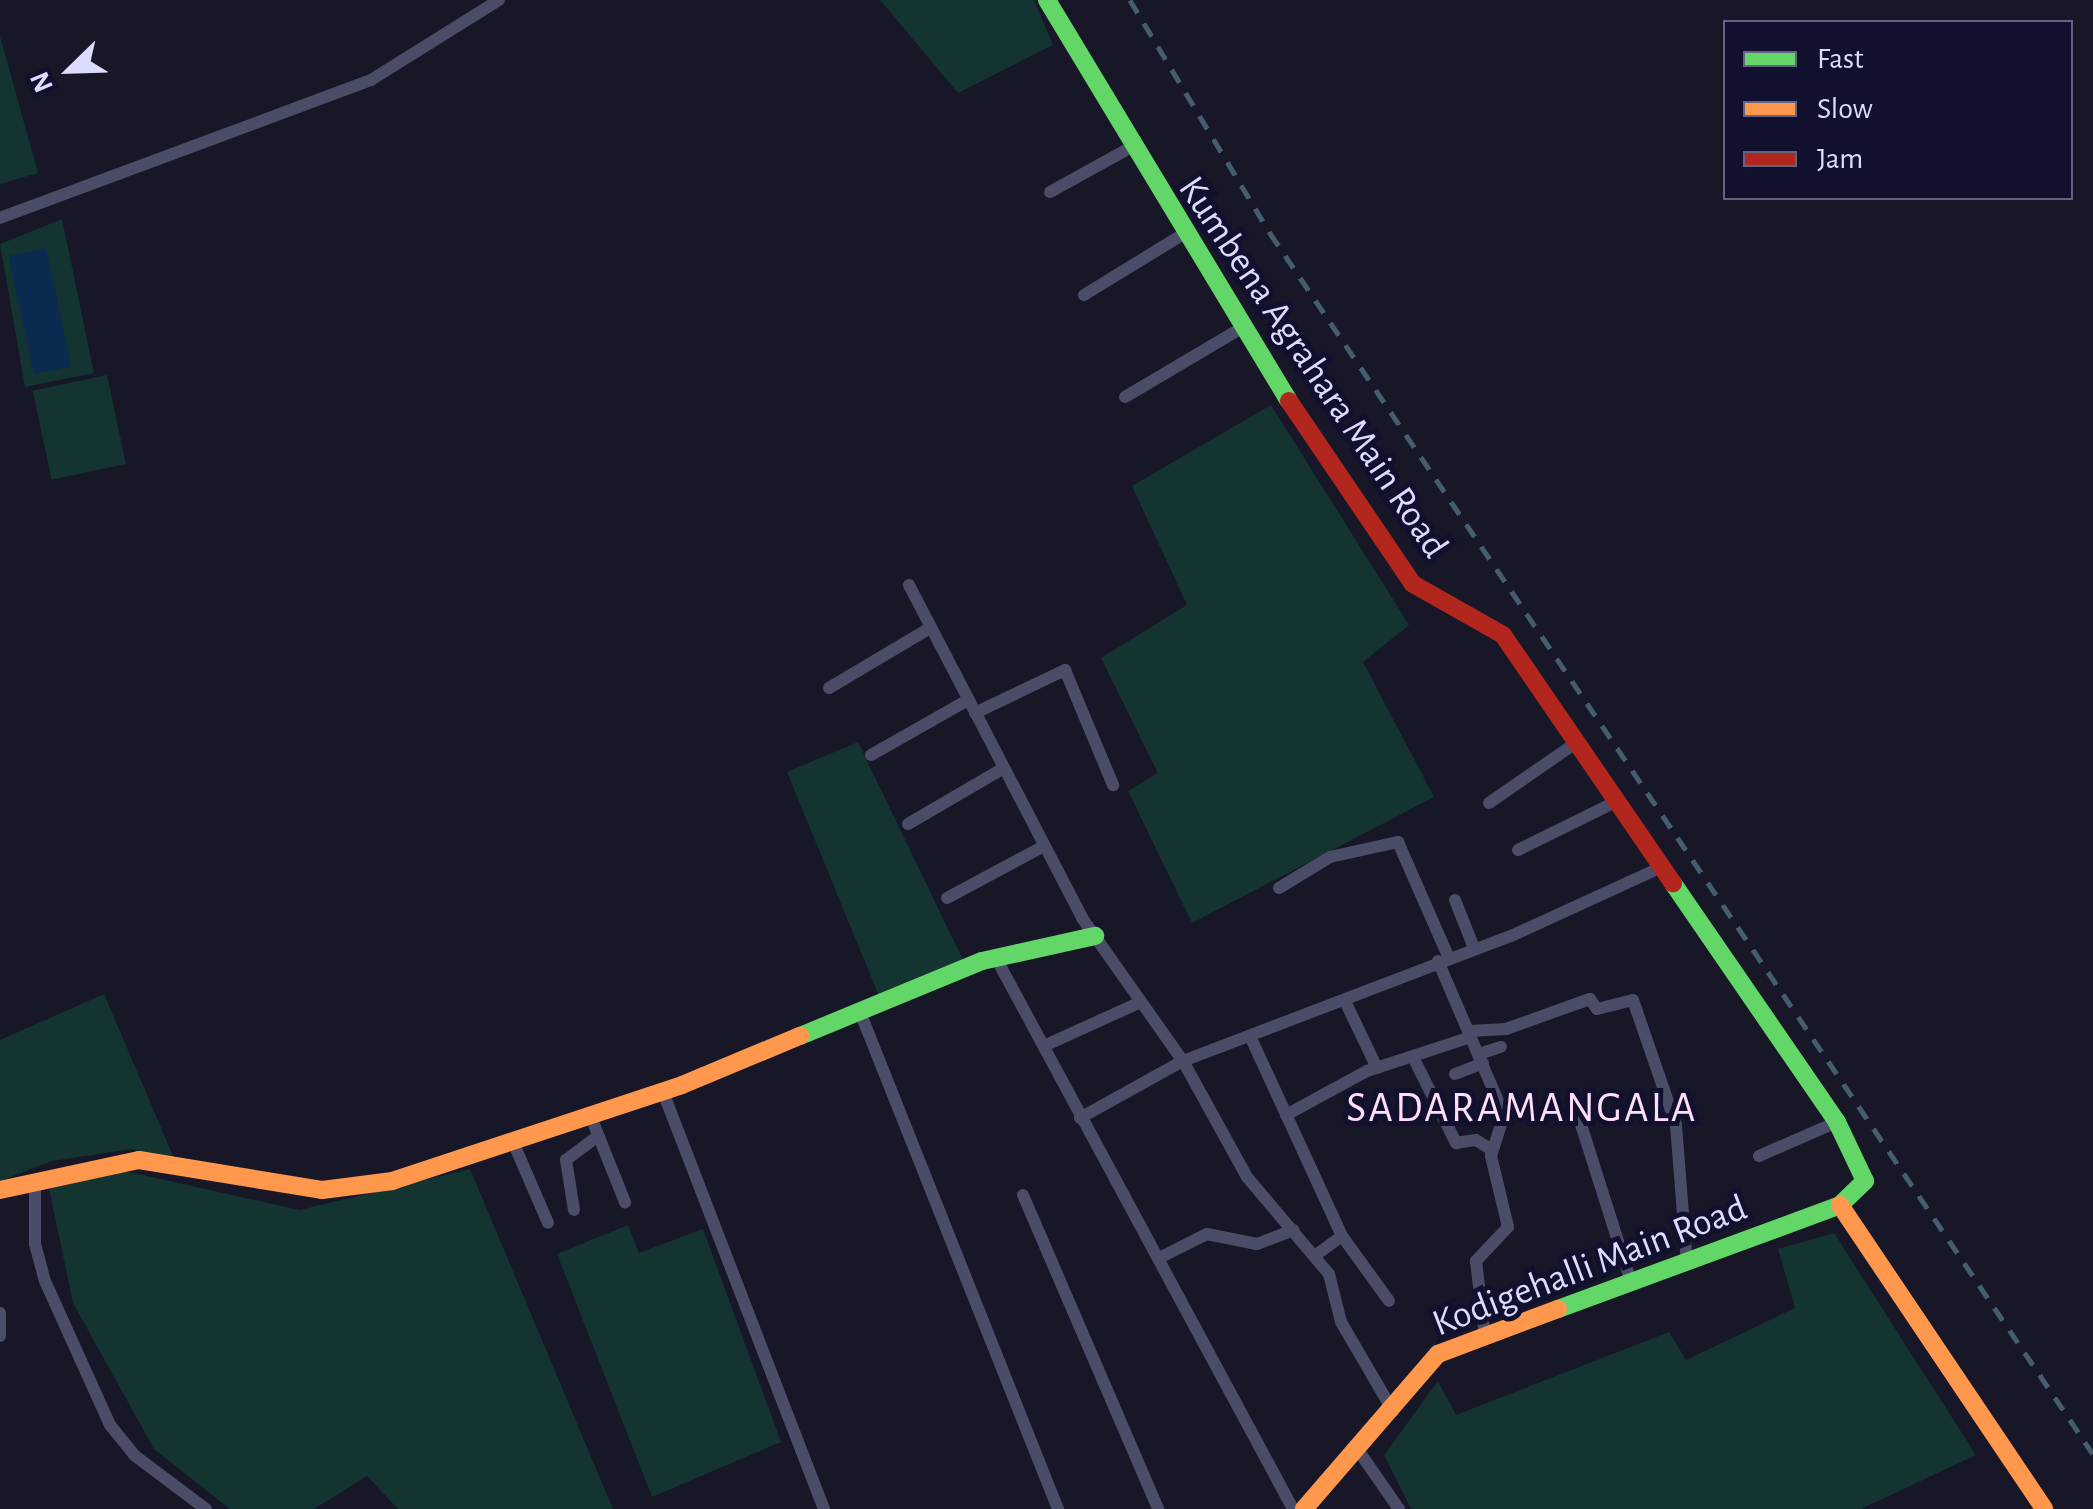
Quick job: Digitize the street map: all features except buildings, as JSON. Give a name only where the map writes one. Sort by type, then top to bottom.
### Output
[{"type":"street","points":[[0,218],[371,80],[500,0]]},
{"type":"street","name":"Kumbena Agrahara Main Road","points":[[1047,0],[1128,149],[1240,329],[1413,584],[1503,635],[1837,1122],[1866,1181],[1840,1205]]},
{"type":"street","points":[[1050,192],[1128,149]]},
{"type":"street","points":[[1084,295],[1182,235]]},
{"type":"street","points":[[1125,397],[1240,329]]},
{"type":"street","points":[[909,585],[1095,936],[1183,1061],[1248,1177],[1329,1274],[1340,1322],[1393,1411]]},
{"type":"street","points":[[829,688],[930,628]]},
{"type":"street","points":[[870,755],[971,706],[1065,670],[1112,785]]},
{"type":"street","points":[[1490,803],[1576,742]]},
{"type":"street","points":[[908,824],[1004,768]]},
{"type":"street","points":[[1518,850],[1618,802]]},
{"type":"street","points":[[1279,888],[1330,858],[1398,842],[1504,1115],[1492,1150],[1508,1228],[1476,1261],[1485,1338]]},
{"type":"street","points":[[947,898],[1044,846]]},
{"type":"street","points":[[1080,1118],[1183,1061],[1345,1001],[1662,867]]},
{"type":"street","points":[[1455,900],[1474,948]]},
{"type":"street","points":[[0,1190],[139,1160],[322,1190],[392,1181],[663,1092],[996,958],[1095,936]]},
{"type":"street","points":[[996,958],[1046,1045],[1080,1118],[1161,1256],[1293,1509]]},
{"type":"street","points":[[1286,1115],[1376,1068],[1415,1061],[1470,1034],[1506,1029],[1590,999],[1597,1008],[1633,1000],[1676,1125],[1687,1264]]},
{"type":"street","points":[[1345,1001],[1376,1068]]},
{"type":"street","points":[[1046,1045],[1141,1002]]},
{"type":"street","points":[[860,1012],[1058,1509]]},
{"type":"street","points":[[1250,1036],[1342,1236],[1389,1301]]},
{"type":"street","points":[[1454,1074],[1501,1048]]},
{"type":"street","points":[[1415,1061],[1456,1143],[1476,1140],[1492,1150]]},
{"type":"street","points":[[663,1092],[824,1509]]},
{"type":"street","points":[[1578,1115],[1632,1285]]},
{"type":"street","points":[[591,1118],[625,1202]]},
{"type":"street","points":[[1759,1156],[1837,1122]]},
{"type":"street","points":[[574,1210],[566,1160],[598,1136]]},
{"type":"street","points":[[513,1142],[548,1223]]},
{"type":"street","points":[[36,1181],[35,1244],[45,1281],[110,1425],[134,1454],[206,1509]]},
{"type":"street","points":[[1023,1195],[1158,1509]]},
{"type":"street","points":[[1840,1205],[2044,1509]]},
{"type":"street","name":"Kodigehalli Main Road","points":[[1304,1509],[1393,1411],[1438,1354],[1840,1205]]},
{"type":"street","points":[[1161,1256],[1207,1234],[1256,1244],[1293,1230]]},
{"type":"street","points":[[1314,1256],[1342,1236]]},
{"type":"street","points":[[0,1313],[0,1336]]},
{"type":"street","points":[[1358,1450],[1399,1509]]},
{"type":"green space","points":[[880,0],[1034,0],[1053,45],[958,93]]},
{"type":"green space","points":[[0,36],[38,173],[0,184]]},
{"type":"green space","points":[[62,219],[94,373],[25,387],[0,244]]},
{"type":"green space","points":[[107,375],[126,464],[52,480],[33,391]]},
{"type":"green space","points":[[1271,405],[1409,625],[1363,662],[1434,797],[1192,923],[1128,791],[1158,773],[1101,658],[1187,605],[1132,486]]},
{"type":"green space","points":[[858,742],[964,962],[879,996],[787,772]]},
{"type":"green space","points":[[104,994],[174,1158],[132,1149],[52,1161],[0,1181],[0,1040]]},
{"type":"green space","points":[[470,1169],[613,1509],[398,1509],[367,1476],[314,1509],[230,1509],[154,1449],[73,1303],[49,1188],[125,1171],[300,1210]]},
{"type":"green space","points":[[628,1225],[639,1253],[703,1229],[781,1442],[652,1497],[557,1254]]},
{"type":"green space","points":[[1834,1233],[1976,1455],[1861,1509],[1411,1509],[1384,1455],[1438,1381],[1456,1415],[1669,1332],[1686,1360],[1795,1308],[1778,1249]]},
{"type":"water","points":[[46,248],[71,366],[34,374],[9,256]]},
{"type":"railway","points":[[1130,0],[1270,233],[2093,1454]]},
{"type":"traffic: fast","points":[[1047,0],[1289,401]]},
{"type":"traffic: fast","points":[[1558,1309],[1840,1205],[1865,1181],[1837,1122],[1673,883]]},
{"type":"traffic: fast","points":[[800,1036],[982,961],[1095,936]]},
{"type":"traffic: slow","points":[[0,1190],[139,1160],[322,1190],[392,1181],[682,1085],[800,1036]]},
{"type":"traffic: slow","points":[[1840,1205],[2044,1509]]},
{"type":"traffic: slow","points":[[1304,1509],[1438,1354],[1558,1309]]},
{"type":"traffic: jam","points":[[1289,401],[1413,584],[1503,635],[1673,883]]},
{"type":"district","name":"SADARAMANGALA","points":[[1522,1108]]}]
